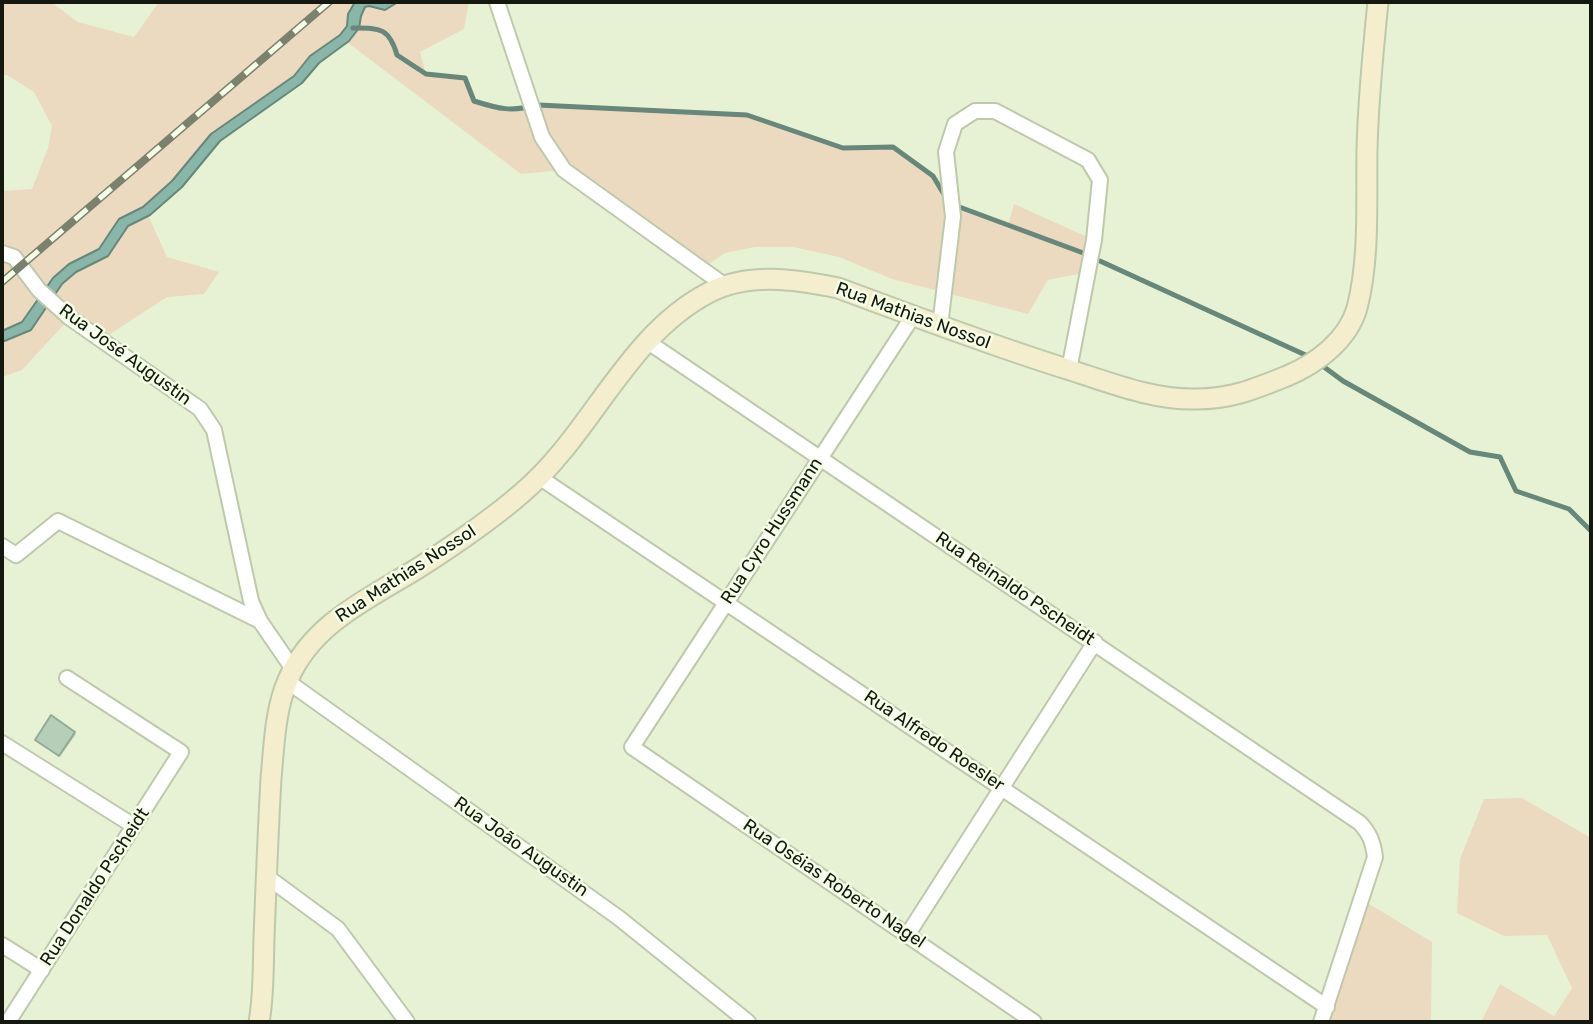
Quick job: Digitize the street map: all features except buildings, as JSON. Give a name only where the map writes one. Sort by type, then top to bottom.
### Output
[{"type":"street","points":[[497,2],[542,137],[564,170],[724,285]]},
{"type":"street","name":"Rua Mathias Nossol","points":[[259,1022],[273,757],[282,700],[290,675],[317,636],[339,617],[442,552],[508,505],[539,478],[562,452],[648,342],[683,309],[724,285],[765,279],[810,282],[838,288],[1109,384],[1195,400],[1238,395],[1296,373],[1315,362],[1333,346],[1356,310],[1360,289],[1367,207],[1368,111],[1378,2]]},
{"type":"street","points":[[940,326],[953,217],[946,152],[955,124],[975,111],[995,111],[1088,160],[1100,180],[1094,240],[1069,370]]},
{"type":"street","name":"Rua José Augustin","points":[[2,253],[14,257],[39,290],[83,328],[187,398],[208,419],[217,446],[244,579],[260,621],[290,675]]},
{"type":"street","name":"Rua Cyro Hussmann","points":[[632,747],[914,316]]},
{"type":"street","name":"Rua Reinaldo Pscheidt","points":[[648,342],[1360,823],[1369,832],[1375,857],[1327,1007]]},
{"type":"street","name":"Rua Alfredo Roesler","points":[[539,478],[1327,1007]]},
{"type":"street","points":[[2,546],[16,555],[58,522],[260,621]]},
{"type":"street","points":[[908,934],[1095,642]]},
{"type":"street","name":"Rua João Augustin","points":[[290,675],[610,910],[748,1022]]},
{"type":"street","name":"Rua Donaldo Pscheidt","points":[[8,1022],[181,752],[67,678]]},
{"type":"street","points":[[2,743],[134,826]]},
{"type":"street","name":"Rua Oséias Roberto Nagel","points":[[632,747],[1034,1022]]},
{"type":"street","points":[[266,876],[338,929],[407,1022]]},
{"type":"street","points":[[2,945],[42,970]]},
{"type":"street","points":[[1321,1022],[1327,1007]]},
{"type":"shaded area","points":[[2,2],[51,2],[78,22],[134,37],[159,2],[469,2],[464,29],[420,52],[426,74],[465,78],[474,102],[506,109],[538,105],[747,115],[843,148],[893,147],[933,176],[950,203],[1008,225],[1014,204],[1094,240],[1088,272],[1048,280],[1028,314],[892,279],[839,257],[793,247],[755,247],[725,253],[702,269],[565,170],[521,174],[343,39],[297,80],[214,138],[146,211],[167,257],[219,272],[204,294],[167,297],[101,340],[70,318],[22,370],[2,377],[2,191],[32,189],[48,148],[52,126],[34,92],[7,75],[2,75]]},
{"type":"shaded area","points":[[1522,798],[1591,838],[1591,1022],[1481,1022],[1500,984],[1554,1016],[1572,988],[1547,935],[1504,936],[1457,913],[1460,859],[1484,799]]},
{"type":"shaded area","points":[[1361,899],[1432,942],[1431,1022],[1321,1022]]},
{"type":"water","points":[[355,2],[398,2],[385,10],[365,7],[359,28],[349,41],[319,63],[302,83],[220,141],[182,187],[150,215],[128,226],[108,256],[76,272],[62,284],[31,330],[2,342],[2,331],[22,322],[53,278],[69,264],[99,249],[119,219],[143,207],[172,181],[211,134],[294,76],[310,56],[340,35],[347,26],[348,14]]},
{"type":"waterway","points":[[353,28],[382,31],[390,39],[397,55],[426,74],[465,78],[474,101],[483,104],[505,109],[538,105],[747,115],[843,148],[893,147],[933,176],[945,196]]},
{"type":"waterway","points":[[954,205],[1086,254]]},
{"type":"waterway","points":[[1100,261],[1312,358]]},
{"type":"waterway","points":[[1320,364],[1343,381],[1470,452],[1500,457],[1516,491],[1569,509],[1591,531]]},
{"type":"railway","points":[[2,282],[329,2]]}]
